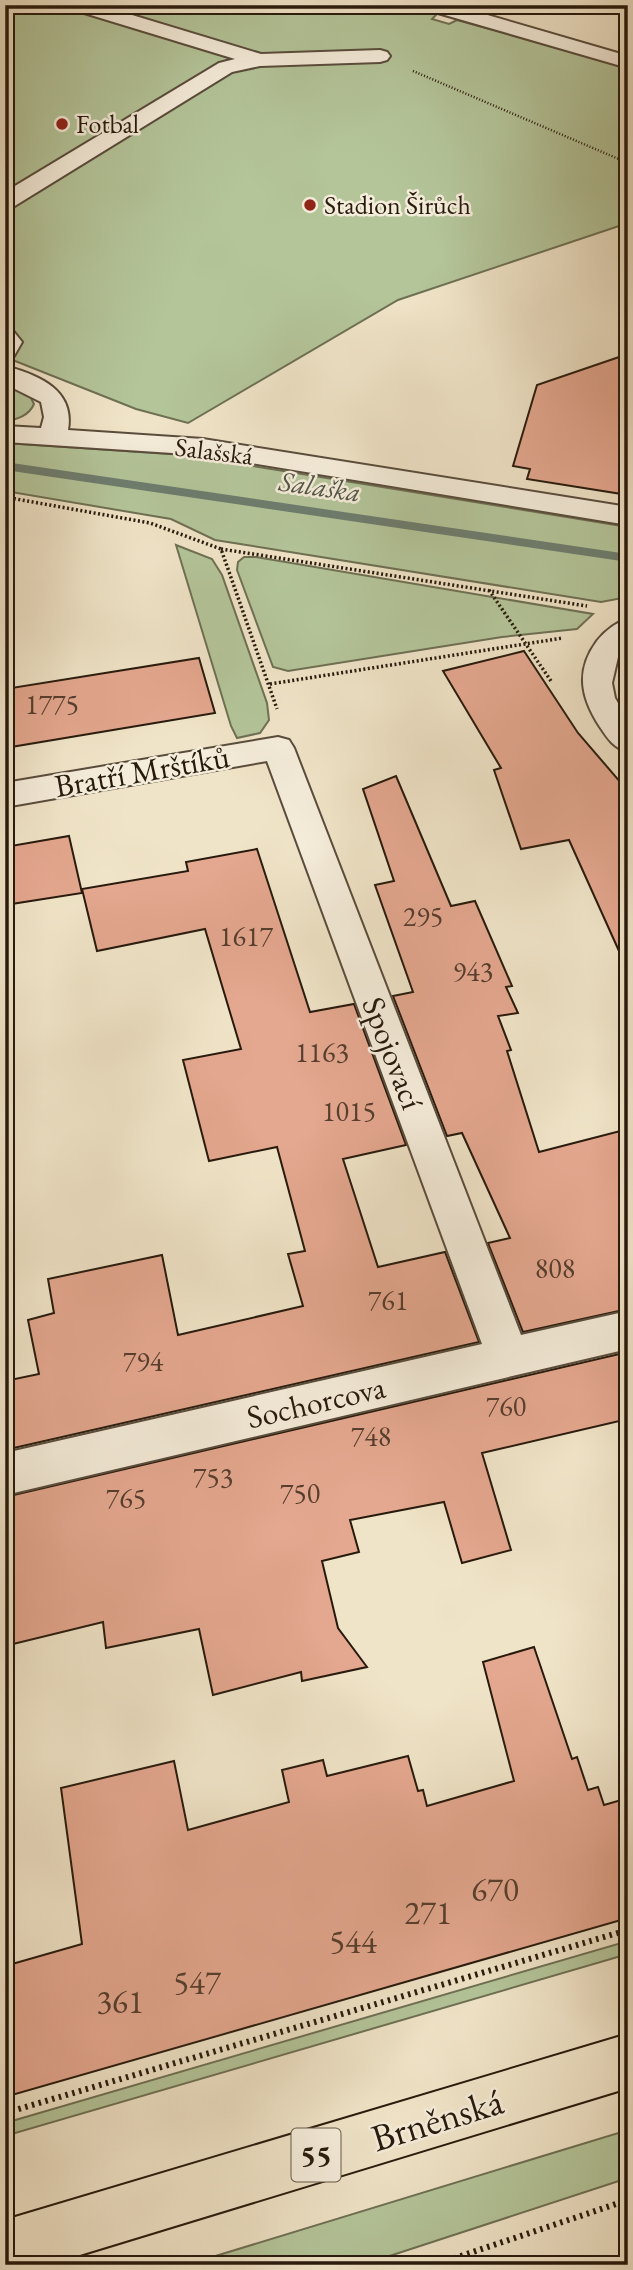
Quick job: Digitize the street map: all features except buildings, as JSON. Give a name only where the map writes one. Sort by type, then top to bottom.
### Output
[{"type":"main road","name":"Brněnská","points":[[5,2249],[628,2061]]},
{"type":"street","points":[[78,5],[260,60]]},
{"type":"street","points":[[431,5],[460,9],[628,62]]},
{"type":"street","points":[[5,202],[214,72],[234,64],[260,60],[380,56]]},
{"type":"street","points":[[5,337],[9,342],[5,351]]},
{"type":"street","points":[[5,374],[53,399],[57,416],[53,437]]},
{"type":"street","name":"Salašská","points":[[5,434],[203,447],[628,516]]},
{"type":"street","points":[[624,631],[605,649],[598,660],[595,680],[609,717],[628,741]]},
{"type":"street","name":"Bratří Mrštíků","points":[[5,794],[278,748]]},
{"type":"street","name":"Spojovací","points":[[278,748],[508,1357]]},
{"type":"street","name":"Sochorcova","points":[[5,1474],[628,1330]]},
{"type":"path","points":[[380,56],[628,163]]},
{"type":"path","points":[[5,497],[150,523],[221,549],[593,607]]},
{"type":"path","points":[[221,549],[270,684],[279,717],[278,748]]},
{"type":"path","points":[[489,589],[523,643]]},
{"type":"path","points":[[270,684],[523,643],[624,631]]},
{"type":"path","points":[[5,2113],[628,1930]]},
{"type":"path","points":[[434,2265],[628,2200]]},
{"type":"green space","points":[[5,5],[408,5],[437,14],[432,19],[449,24],[457,20],[628,67],[628,223],[398,300],[188,423],[136,409],[5,357]]},
{"type":"green space","points":[[5,383],[29,394],[34,404],[26,414],[5,422]]},
{"type":"green space","points":[[5,443],[185,455],[628,527],[628,597],[601,602],[215,540],[171,519],[5,491]]},
{"type":"green space","points":[[176,545],[212,559],[222,575],[267,703],[269,720],[260,733],[237,738],[231,726]]},
{"type":"green space","points":[[244,557],[593,614],[577,629],[502,637],[288,671],[273,667],[237,570],[238,562]]},
{"type":"green space","points":[[628,1941],[628,1954],[5,2136],[5,2123]]},
{"type":"green space","points":[[628,2130],[628,2178],[362,2265],[186,2265]]},
{"type":"waterway","name":"Salaška","points":[[5,466],[628,558]]},
{"type":"place","name":"Fotbal","points":[[62,124]]},
{"type":"place","name":"Stadion Širůch","points":[[310,205]]}]
